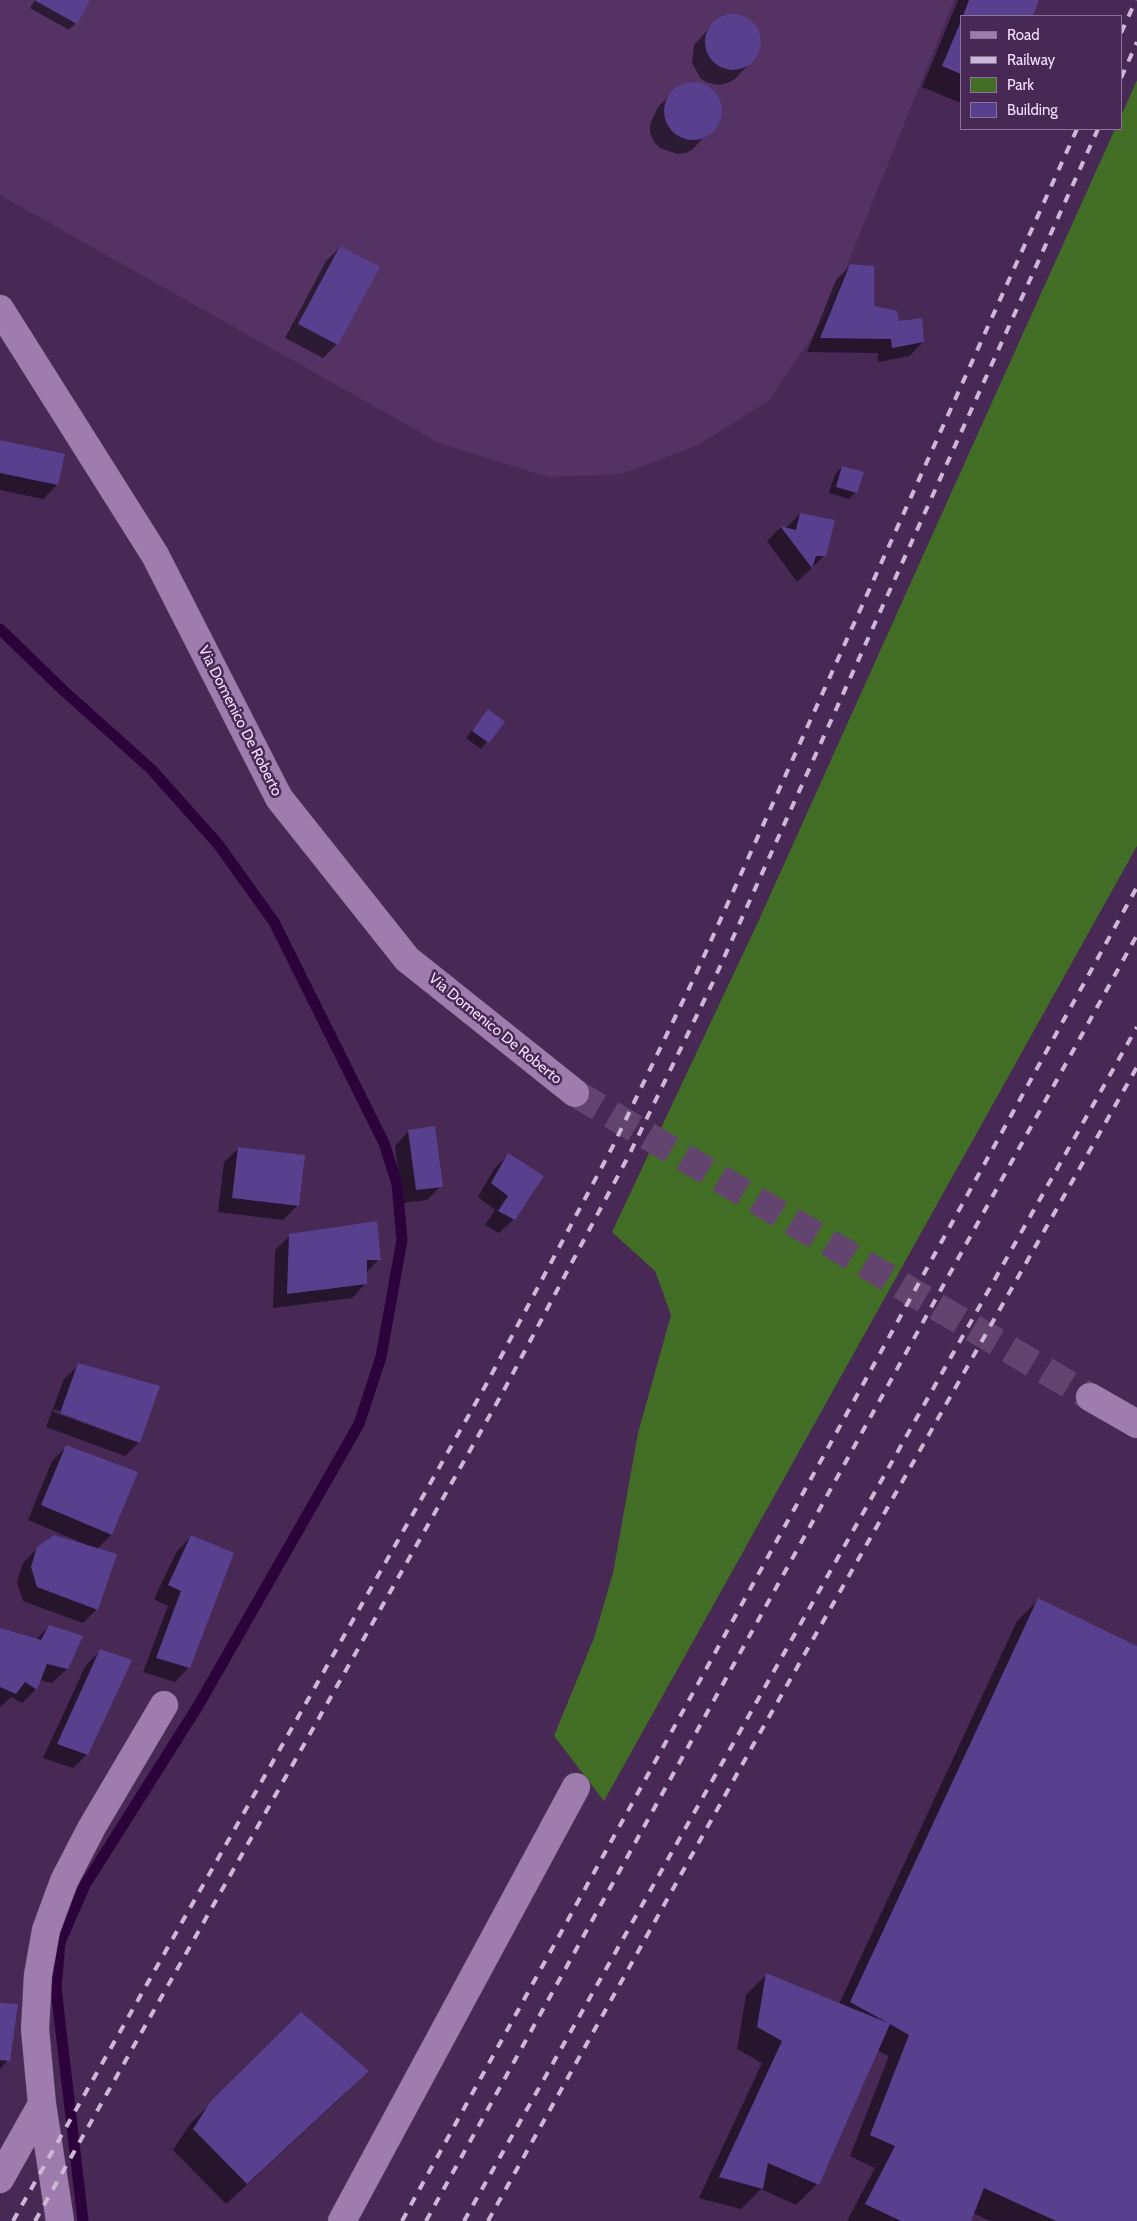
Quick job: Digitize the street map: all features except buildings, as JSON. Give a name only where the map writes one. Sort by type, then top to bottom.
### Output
[{"type":"street","name":"Via Domenico De Roberto","points":[[0,309],[155,555],[279,798],[407,959],[575,1093]]},
{"type":"street","points":[[1090,1397],[1137,1424]]},
{"type":"street","points":[[60,2221],[42,2104],[34,2029],[38,1975],[46,1930],[64,1881],[92,1827],[164,1705]]},
{"type":"street","points":[[342,2221],[576,1787]]},
{"type":"street","points":[[0,2179],[42,2104]]},
{"type":"shaded area","points":[[0,0],[954,0],[828,313],[768,401],[698,445],[622,474],[548,477],[439,443],[0,195]]},
{"type":"green space","points":[[1137,80],[1137,846],[604,1801],[554,1736],[594,1638],[613,1573],[638,1433],[671,1315],[655,1271],[612,1232],[758,922],[1115,130],[1122,130],[1122,114]]},
{"type":"waterway","points":[[0,629],[64,691],[151,769],[218,844],[274,922],[384,1143],[397,1184],[402,1240],[381,1357],[359,1424],[198,1706],[85,1885],[60,1942],[56,1988],[83,2221]]},
{"type":"tunnel","points":[[575,1093],[1090,1397]]},
{"type":"railway","points":[[1122,31],[1136,0]]},
{"type":"railway","points":[[1122,76],[1137,42]]},
{"type":"railway","points":[[13,2221],[487,1383],[613,1146],[695,976],[1077,130]]},
{"type":"railway","points":[[35,2221],[503,1392],[629,1155],[713,982],[1098,130]]},
{"type":"railway","points":[[402,2221],[1137,887]]},
{"type":"railway","points":[[426,2221],[1137,935]]},
{"type":"railway","points":[[464,2221],[1137,1027]]},
{"type":"railway","points":[[488,2221],[752,1747],[1137,1067]]}]
